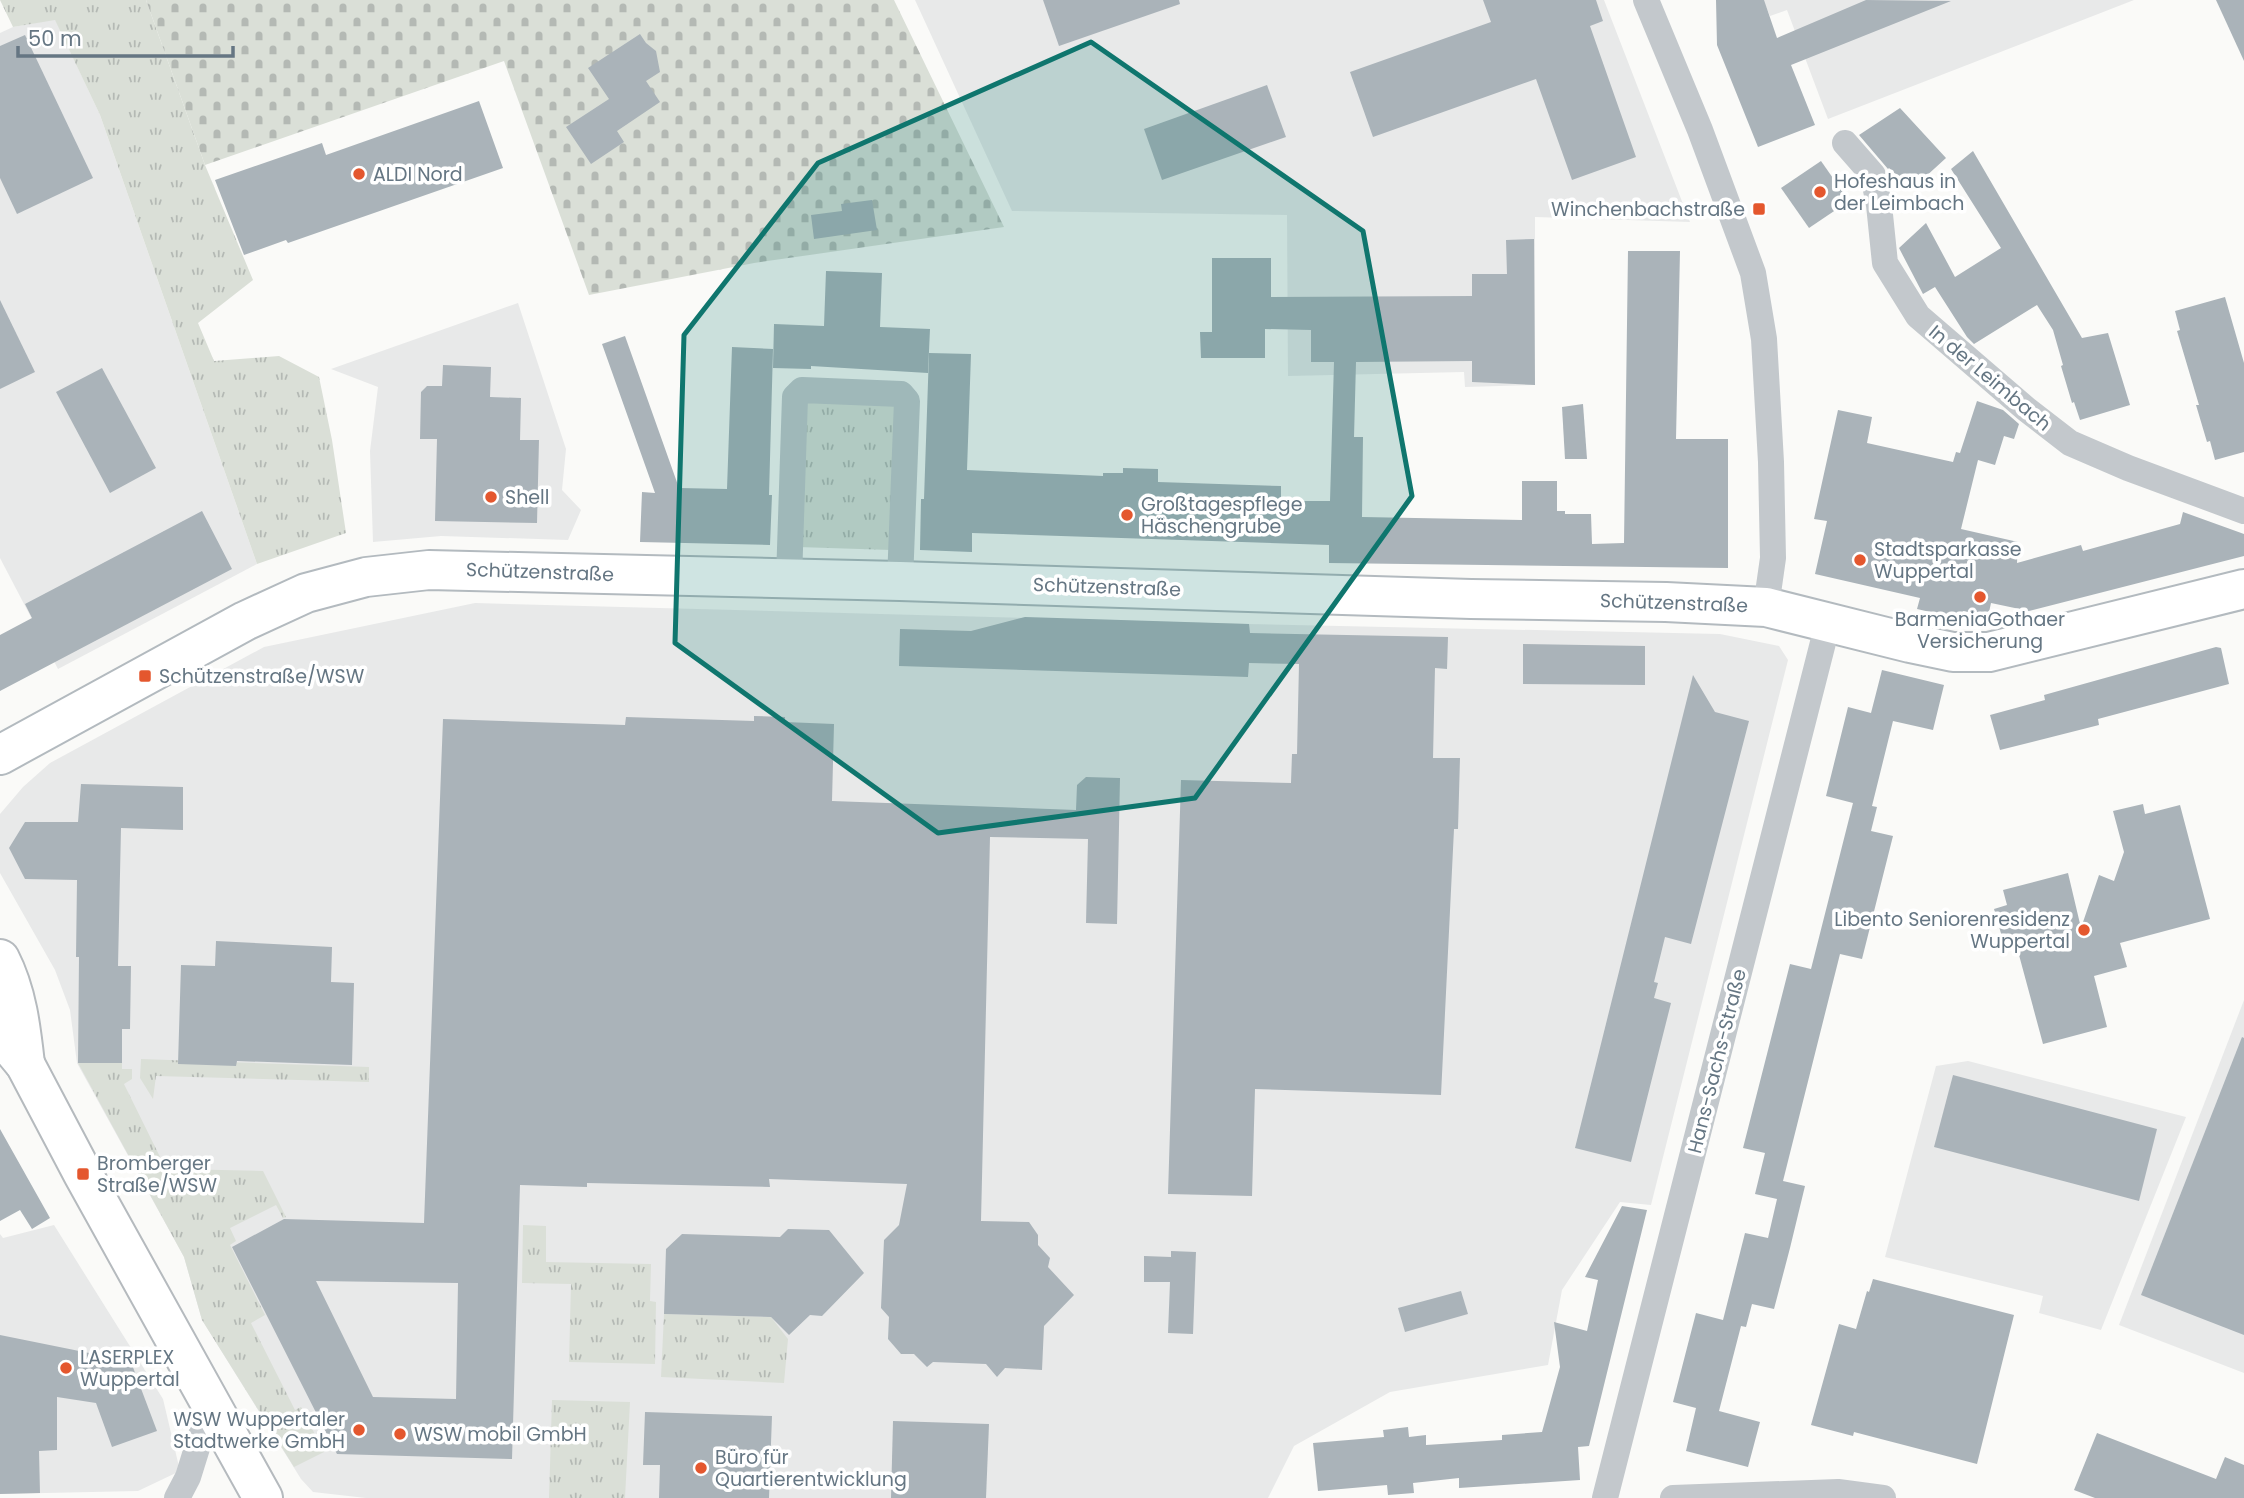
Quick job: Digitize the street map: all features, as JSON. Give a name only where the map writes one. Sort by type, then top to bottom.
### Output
[{"type":"street","points":[[1646,0],[1700,130],[1753,273],[1763,339],[1771,462],[1773,558],[1766,607]]},
{"type":"street","name":"In der Leimbach","points":[[1845,143],[1873,175],[1885,263],[1917,316],[2026,410],[2070,443],[2244,511]]},
{"type":"street","points":[[789,579],[795,397],[802,390],[901,394],[906,401],[900,581]]},
{"type":"street","name":"Schützenstraße","points":[[2,756],[257,615],[306,593],[366,577],[429,570],[1640,601],[1766,607],[1953,652],[1989,652],[2244,589]]},
{"type":"street","name":"Hans-Sachs-Straße","points":[[1605,1498],[1828,623]]},
{"type":"street","points":[[0,959],[9,976],[20,1017],[25,1064]]},
{"type":"street","points":[[0,1034],[25,1064],[263,1498]]},
{"type":"street","points":[[177,1498],[188,1477],[211,1404]]},
{"type":"street","points":[[1673,1498],[1838,1492],[1883,1498]]},
{"type":"highlighted area","points":[[1091,42],[1363,231],[1412,496],[1195,798],[938,833],[675,643],[684,335],[818,163]]},
{"type":"shaded area","points":[[915,0],[1604,0],[1690,222],[1535,217],[1535,385],[1465,387],[1464,372],[1288,376],[1287,215],[1012,211]]},
{"type":"shaded area","points":[[1763,0],[2134,0],[1828,119],[1787,10],[1770,16]]},
{"type":"shaded area","points":[[55,19],[100,115],[257,564],[58,669],[0,558],[0,33],[13,27]]},
{"type":"shaded area","points":[[518,303],[566,449],[562,490],[581,510],[568,540],[441,536],[373,542],[370,451],[378,387],[331,369]]},
{"type":"shaded area","points":[[475,603],[1720,634],[1779,646],[1788,660],[1651,1205],[1620,1202],[1562,1290],[1548,1365],[1390,1392],[1294,1446],[1268,1498],[366,1498],[313,1492],[301,1479],[202,1320],[184,1257],[77,1063],[70,1010],[55,970],[0,873],[0,814],[23,787],[50,763],[264,647]]},
{"type":"shaded area","points":[[2244,1000],[2244,1373],[2119,1325]]},
{"type":"shaded area","points":[[1968,1061],[2186,1117],[2101,1330],[2039,1313],[2043,1296],[1885,1257],[1936,1066]]},
{"type":"shaded area","points":[[54,1225],[163,1399],[180,1471],[138,1491],[0,1494],[0,1234],[3,1238]]},
{"type":"green space","points":[[0,0],[146,0],[205,165],[253,280],[198,323],[214,361],[279,356],[319,377],[346,533],[257,564],[100,115],[55,20],[13,27]]},
{"type":"green space","points":[[146,0],[894,0],[1004,227],[754,263],[589,295],[504,61],[205,165]]},
{"type":"green space","points":[[806,402],[895,406],[891,550],[798,547]]},
{"type":"green space","points":[[141,1059],[369,1067],[369,1082],[156,1076],[153,1099],[140,1078]]},
{"type":"green space","points":[[78,1063],[122,1063],[122,1069],[132,1069],[132,1079],[124,1084],[165,1167],[173,1163],[176,1169],[263,1171],[286,1217],[283,1218],[276,1205],[230,1228],[236,1241],[230,1245],[265,1315],[251,1323],[295,1410],[301,1407],[324,1452],[294,1467],[202,1320],[184,1257]]},
{"type":"green space","points":[[523,1225],[546,1226],[546,1262],[651,1264],[650,1301],[656,1302],[655,1364],[569,1362],[571,1284],[522,1283]]},
{"type":"green space","points":[[664,1314],[771,1317],[788,1339],[784,1383],[661,1377]]},
{"type":"green space","points":[[552,1400],[630,1402],[625,1498],[549,1498]]},
{"type":"building","points":[[1043,0],[1179,0],[1180,4],[1059,46]]},
{"type":"building","points":[[1483,0],[1596,0],[1603,21],[1590,26],[1636,157],[1572,180],[1536,79],[1373,137],[1350,72],[1491,22]]},
{"type":"building","points":[[1716,0],[1764,0],[1777,38],[1866,0],[1951,1],[1791,65],[1815,125],[1758,147],[1717,45]]},
{"type":"building","points":[[2216,0],[2244,0],[2244,61]]},
{"type":"building","points":[[640,34],[656,51],[660,72],[646,81],[660,102],[617,131],[624,142],[591,164],[566,127],[609,99],[588,68]]},
{"type":"building","points":[[25,35],[93,178],[17,214],[0,178],[0,46]]},
{"type":"building","points":[[1267,85],[1286,137],[1162,180],[1144,129]]},
{"type":"building","name":"ALDI Nord","points":[[479,101],[503,168],[288,243],[286,240],[244,255],[215,180],[322,143],[326,155]]},
{"type":"building","points":[[1900,108],[1946,158],[1912,189],[1888,169],[1859,135]]},
{"type":"building","points":[[1973,151],[2082,338],[2108,333],[2130,405],[2080,420],[2074,402],[2072,403],[2053,330],[2037,305],[1974,344],[1935,287],[1923,294],[1899,248],[1926,223],[1955,277],[2001,248],[1951,169]]},
{"type":"building","name":"Hofeshaus in der Leimbach","points":[[1821,161],[1849,201],[1809,228],[1781,188]]},
{"type":"building","points":[[872,200],[877,230],[814,239],[811,215],[842,211],[841,204]]},
{"type":"building","points":[[1534,239],[1535,385],[1472,382],[1472,361],[1356,362],[1354,437],[1363,437],[1362,517],[1522,520],[1522,481],[1557,481],[1557,511],[1565,511],[1565,514],[1591,514],[1592,544],[1624,543],[1628,251],[1680,251],[1676,439],[1728,439],[1728,568],[1329,563],[1329,545],[972,533],[972,552],[920,550],[929,353],[971,354],[967,470],[1103,476],[1103,473],[1123,473],[1123,468],[1158,469],[1158,482],[1281,486],[1281,501],[1330,501],[1334,362],[1311,362],[1311,330],[1265,329],[1265,358],[1201,358],[1200,332],[1212,332],[1212,258],[1271,258],[1271,297],[1472,296],[1472,274],[1507,274],[1506,240]]},
{"type":"building","points":[[826,271],[882,273],[880,327],[930,329],[928,373],[811,366],[811,369],[773,368],[774,324],[824,326]]},
{"type":"building","points":[[2225,297],[2244,363],[2244,452],[2215,460],[2196,405],[2199,405],[2177,331],[2180,330],[2175,311]]},
{"type":"building","points":[[0,300],[35,372],[0,389]]},
{"type":"building","points":[[625,336],[679,488],[727,489],[732,347],[773,349],[770,545],[640,542],[642,492],[655,493],[602,344]]},
{"type":"building","points":[[443,365],[491,367],[490,397],[521,398],[520,440],[539,440],[537,523],[435,521],[437,439],[420,439],[421,392],[427,386],[442,386]]},
{"type":"building","points":[[102,368],[156,468],[110,493],[56,392]]},
{"type":"building","points":[[1977,401],[2003,410],[2019,424],[2014,439],[2004,436],[1995,465],[1978,460],[1961,529],[2018,542],[2017,563],[2081,545],[2083,551],[2180,524],[2183,512],[2244,534],[2244,556],[2029,611],[1991,603],[1988,617],[1963,611],[1961,619],[1917,609],[1920,598],[1815,574],[1827,521],[1814,519],[1838,410],[1872,417],[1867,443],[1953,462],[1956,452],[1960,453]]},
{"type":"building","points":[[1583,404],[1587,459],[1565,459],[1562,407]]},
{"type":"building","points":[[202,511],[232,569],[0,691],[0,635],[32,618],[25,604]]},
{"type":"building","points":[[1025,617],[1249,624],[1250,633],[1448,637],[1447,669],[1435,668],[1433,758],[1460,758],[1441,1095],[1255,1089],[1252,1196],[1168,1194],[1181,780],[1291,783],[1292,754],[1297,754],[1299,664],[1249,663],[1248,677],[899,666],[900,629],[971,631]]},
{"type":"building","points":[[1523,644],[1645,646],[1645,685],[1523,684]]},
{"type":"building","points":[[2216,647],[2221,648],[2229,684],[2098,719],[2099,725],[2000,750],[1990,715],[2045,700],[2044,695]]},
{"type":"building","points":[[1882,670],[1944,685],[1933,730],[1893,721],[1872,806],[1877,807],[1871,831],[1893,836],[1862,959],[1840,954],[1783,1181],[1805,1186],[1790,1248],[1774,1309],[1752,1304],[1746,1327],[1741,1326],[1719,1411],[1760,1422],[1748,1467],[1686,1451],[1696,1408],[1673,1402],[1696,1313],[1723,1320],[1745,1233],[1768,1238],[1777,1199],[1755,1194],[1765,1153],[1743,1148],[1790,964],[1811,969],[1853,803],[1826,796],[1848,707],[1871,713]]},
{"type":"building","points":[[1693,675],[1715,712],[1749,721],[1691,944],[1665,937],[1654,982],[1658,983],[1654,998],[1671,1003],[1631,1162],[1575,1148]]},
{"type":"building","points":[[754,716],[785,717],[785,722],[834,724],[832,801],[1076,810],[1077,785],[1086,777],[1120,778],[1117,924],[1086,923],[1088,839],[990,837],[981,1221],[1029,1222],[1038,1235],[1038,1245],[1050,1258],[1048,1267],[1074,1295],[1044,1326],[1042,1370],[1005,1368],[997,1377],[986,1364],[933,1362],[927,1367],[914,1354],[901,1354],[888,1339],[889,1317],[881,1308],[884,1240],[899,1225],[907,1184],[769,1179],[770,1187],[587,1183],[587,1187],[520,1185],[512,1459],[337,1454],[232,1247],[284,1219],[424,1223],[443,719],[625,725],[626,717],[754,721]],"holes":[[[316,1281],[458,1283],[456,1399],[373,1397]]]},
{"type":"building","points":[[81,784],[183,787],[183,830],[121,828],[118,966],[131,966],[130,1029],[122,1029],[122,1063],[78,1063],[77,880],[25,879],[9,848],[25,822],[78,822]]},
{"type":"building","name":"Libento Seniorenresidenz Wuppertal","points":[[2143,804],[2145,814],[2180,805],[2210,919],[2120,943],[2127,967],[2094,976],[2107,1027],[2043,1044],[2019,955],[2016,956],[2012,941],[2004,944],[1994,909],[2007,905],[2003,890],[2068,873],[2081,928],[2099,875],[2114,881],[2124,852],[2113,811]]},
{"type":"building","points":[[216,941],[332,947],[331,982],[354,983],[352,1065],[237,1061],[236,1066],[178,1064],[181,965],[215,966]]},
{"type":"building","points":[[2242,1037],[2244,1038],[2244,1335],[2141,1295]]},
{"type":"building","points":[[1953,1075],[2157,1129],[2139,1201],[1934,1147]]},
{"type":"building","points":[[0,1129],[50,1218],[32,1229],[20,1210],[0,1221]]},
{"type":"building","points":[[1622,1206],[1647,1210],[1589,1446],[1578,1447],[1580,1480],[1459,1488],[1459,1478],[1413,1483],[1414,1493],[1388,1495],[1387,1485],[1318,1491],[1313,1443],[1384,1437],[1383,1430],[1408,1427],[1409,1437],[1426,1435],[1426,1445],[1502,1440],[1502,1435],[1542,1432],[1560,1367],[1554,1322],[1587,1331],[1598,1280],[1585,1277]]},
{"type":"building","points":[[788,1229],[829,1230],[864,1273],[822,1316],[810,1315],[789,1335],[771,1317],[664,1314],[666,1249],[682,1234],[780,1237]]},
{"type":"building","points":[[1171,1251],[1196,1252],[1193,1334],[1168,1333],[1170,1282],[1144,1282],[1144,1256],[1171,1257]]},
{"type":"building","points":[[1873,1279],[2014,1315],[1977,1464],[1854,1432],[1853,1436],[1811,1425],[1839,1324],[1856,1329]]},
{"type":"building","points":[[1461,1291],[1468,1314],[1405,1332],[1398,1308]]},
{"type":"building","points":[[0,1335],[99,1355],[102,1352],[125,1357],[127,1362],[131,1362],[157,1431],[112,1447],[96,1403],[57,1397],[57,1450],[39,1451],[40,1493],[0,1494]]},
{"type":"building","points":[[645,1412],[772,1416],[769,1498],[659,1498],[660,1465],[643,1465]]},
{"type":"building","points":[[893,1421],[989,1424],[986,1498],[891,1498]]},
{"type":"building","points":[[2097,1433],[2216,1479],[2225,1457],[2244,1465],[2244,1498],[2095,1498],[2074,1490]]},
{"type":"place","name":"ALDI Nord","points":[[359,174]]},
{"type":"place","name":"Hofeshaus in der Leimbach","points":[[1820,192]]},
{"type":"place","name":"Winchenbachstraße","points":[[1759,209]]},
{"type":"place","name":"Shell","points":[[491,497]]},
{"type":"place","name":"Großtagespflege Häschengrube","points":[[1127,515]]},
{"type":"place","name":"Stadtsparkasse Wuppertal","points":[[1860,560]]},
{"type":"place","name":"BarmeniaGothaer Versicherung","points":[[1980,597]]},
{"type":"place","name":"Schützenstraße/WSW","points":[[145,676]]},
{"type":"place","name":"Libento Seniorenresidenz Wuppertal","points":[[2084,930]]},
{"type":"place","name":"Bromberger Straße/WSW","points":[[83,1174]]},
{"type":"place","name":"LASERPLEX Wuppertal","points":[[66,1368]]},
{"type":"place","name":"WSW Wuppertaler Stadtwerke GmbH","points":[[359,1430]]},
{"type":"place","name":"WSW mobil GmbH","points":[[400,1434]]},
{"type":"place","name":"Büro für Quartierentwicklung","points":[[701,1468]]}]
